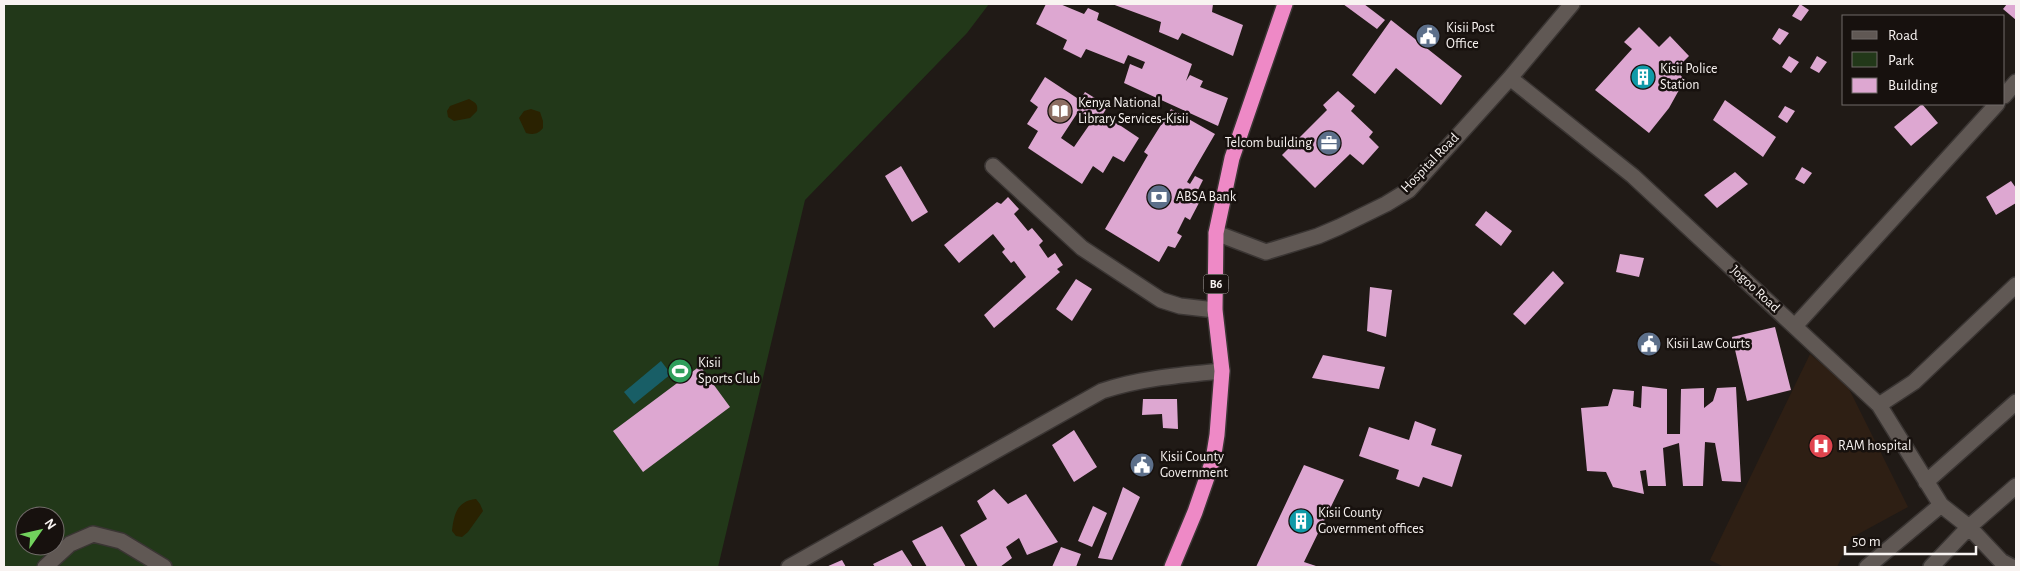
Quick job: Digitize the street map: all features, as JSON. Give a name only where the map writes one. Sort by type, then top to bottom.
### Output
[{"type":"highway","name":"B6","points":[[1172,567],[1195,512],[1213,460],[1217,435],[1222,372],[1216,310],[1216,232],[1232,158],[1285,4]]},
{"type":"street","name":"Hospital Road","points":[[1216,232],[1266,252],[1318,236],[1386,204],[1408,190],[1510,78],[1572,4]]},
{"type":"street","name":"Jogoo Road","points":[[1510,78],[1633,176],[1878,405],[1941,505],[1969,528],[2001,561],[2012,567]]},
{"type":"street","points":[[2005,95],[2016,82]]},
{"type":"street","points":[[1795,326],[1996,105]]},
{"type":"street","points":[[993,166],[1082,248],[1161,300],[1180,306],[1216,310]]},
{"type":"street","points":[[1878,405],[1914,382],[2016,285]]},
{"type":"street","points":[[790,567],[1102,390],[1126,383],[1158,378],[1222,372]]},
{"type":"street","points":[[1926,482],[2016,402]]},
{"type":"street","points":[[1931,567],[1969,528],[2016,486]]},
{"type":"street","points":[[1867,567],[1941,505]]},
{"type":"street","points":[[44,567],[70,544],[93,534],[121,541],[164,567]]},
{"type":"shaded area","name":"RAM hospital","points":[[1810,354],[1847,385],[1908,507],[1851,538],[1837,567],[1724,567],[1710,560]]},
{"type":"green space","points":[[4,4],[989,4],[967,33],[805,200],[718,567],[4,567]]},
{"type":"sand","points":[[469,99],[477,105],[477,111],[470,118],[454,121],[448,117],[447,111],[450,106]]},
{"type":"sand","points":[[531,109],[540,112],[543,121],[543,128],[534,134],[526,133],[519,118],[524,111]]},
{"type":"sand","points":[[476,499],[483,511],[468,532],[462,537],[456,536],[452,531],[455,514],[465,502]]},
{"type":"water","points":[[661,361],[671,374],[634,404],[624,392]]},
{"type":"building","points":[[1046,4],[1060,4],[1084,14],[1088,8],[1099,13],[1097,20],[1192,64],[1186,81],[1190,75],[1203,81],[1200,87],[1228,98],[1218,126],[1124,83],[1130,64],[1142,69],[1145,62],[1128,55],[1124,64],[1086,49],[1081,58],[1063,49],[1067,40],[1036,24]]},
{"type":"building","points":[[1112,4],[1213,4],[1212,12],[1243,25],[1233,56],[1182,33],[1178,40],[1159,32],[1161,22]]},
{"type":"building","points":[[1343,4],[1364,4],[1385,20],[1377,29]]},
{"type":"building","points":[[1800,4],[1809,10],[1801,21],[1792,16]]},
{"type":"building","points":[[2007,4],[2016,4],[2016,20],[2003,9]]},
{"type":"building","points":[[1391,20],[1462,76],[1441,105],[1396,68],[1375,94],[1352,75]]},
{"type":"building","name":"Kisii Police Station","points":[[1639,27],[1659,47],[1670,36],[1689,56],[1677,68],[1684,81],[1669,108],[1649,133],[1595,90],[1632,49],[1624,42]]},
{"type":"building","points":[[1779,28],[1789,33],[1780,45],[1772,39]]},
{"type":"building","points":[[1789,56],[1799,62],[1791,73],[1782,67]]},
{"type":"building","points":[[1817,56],[1827,62],[1819,73],[1810,68]]},
{"type":"building","points":[[1045,77],[1080,100],[1085,92],[1108,106],[1103,114],[1139,138],[1124,162],[1113,156],[1103,173],[1093,166],[1082,184],[1028,148],[1038,131],[1027,124],[1038,107],[1030,101]],"holes":[[[1078,112],[1092,121],[1074,147],[1061,138]]]},
{"type":"building","points":[[1338,91],[1355,106],[1351,111],[1373,132],[1369,137],[1379,147],[1363,165],[1350,154],[1315,188],[1282,155],[1327,110],[1323,105]]},
{"type":"building","points":[[1725,100],[1776,137],[1763,157],[1713,120]]},
{"type":"building","points":[[1921,105],[1938,123],[1911,146],[1894,127]]},
{"type":"building","points":[[1785,106],[1795,111],[1787,123],[1778,117]]},
{"type":"building","points":[[1171,109],[1215,134],[1187,182],[1190,184],[1195,176],[1203,180],[1195,196],[1201,199],[1190,220],[1185,217],[1177,233],[1182,236],[1175,248],[1168,246],[1159,262],[1105,229],[1148,155],[1144,152]]},
{"type":"building","points":[[901,166],[928,212],[912,222],[885,176]]},
{"type":"building","points":[[1802,167],[1812,173],[1804,184],[1795,179]]},
{"type":"building","points":[[1735,172],[1748,184],[1717,208],[1704,195]]},
{"type":"building","points":[[2011,181],[2016,188],[2016,203],[1996,215],[1986,197]]},
{"type":"building","points":[[1008,197],[1019,209],[1014,214],[1028,231],[1032,228],[1043,241],[1039,245],[1048,258],[1055,253],[1063,265],[1057,269],[1060,272],[994,328],[984,315],[1026,277],[1014,261],[1011,263],[1002,252],[1005,249],[993,234],[959,263],[944,245],[997,202],[1001,204]]},
{"type":"building","points":[[1486,211],[1512,231],[1501,246],[1475,225]]},
{"type":"building","points":[[1620,254],[1644,258],[1639,277],[1616,272]]},
{"type":"building","points":[[1553,271],[1564,283],[1525,325],[1513,314]]},
{"type":"building","points":[[1076,279],[1092,289],[1072,321],[1056,309]]},
{"type":"building","points":[[1370,287],[1392,290],[1386,337],[1367,331]]},
{"type":"building","points":[[1775,327],[1791,390],[1747,401],[1732,337]]},
{"type":"building","points":[[1323,355],[1385,367],[1379,389],[1312,378]]},
{"type":"building","points":[[700,366],[730,407],[643,472],[613,431]]},
{"type":"building","points":[[1642,386],[1667,389],[1667,434],[1680,434],[1681,389],[1704,388],[1704,408],[1713,401],[1717,388],[1736,387],[1741,482],[1722,481],[1715,443],[1705,442],[1703,486],[1683,486],[1679,443],[1663,448],[1666,486],[1648,486],[1646,470],[1640,471],[1644,494],[1613,487],[1606,472],[1587,471],[1581,408],[1608,406],[1613,389],[1634,391],[1633,406],[1641,408]]},
{"type":"building","points":[[1143,399],[1177,399],[1178,429],[1163,428],[1162,414],[1142,415]]},
{"type":"building","points":[[1415,421],[1436,429],[1431,445],[1462,455],[1452,487],[1423,477],[1419,487],[1396,479],[1399,470],[1359,456],[1369,427],[1409,440]]},
{"type":"building","points":[[1074,430],[1097,467],[1074,482],[1052,445]]},
{"type":"building","name":"Kisii County Government offices","points":[[1304,465],[1344,480],[1304,562],[1319,567],[1256,567]]},
{"type":"building","points":[[1123,487],[1140,497],[1112,560],[1098,558]]},
{"type":"building","points":[[994,489],[1008,504],[1026,494],[1058,542],[1027,555],[1019,538],[1006,547],[1012,558],[1000,567],[978,567],[960,535],[987,519],[977,501]]},
{"type":"building","points":[[1093,506],[1107,513],[1092,547],[1078,541]]},
{"type":"building","points":[[942,526],[966,567],[927,567],[912,541]]},
{"type":"building","points":[[1061,547],[1081,554],[1076,567],[1052,567]]},
{"type":"building","points":[[902,550],[913,567],[875,567],[873,564]]},
{"type":"building","points":[[842,560],[846,567],[826,567]]},
{"type":"place","name":"Kisii Post Office","points":[[1428,36]]},
{"type":"place","name":"Kisii Police Station","points":[[1643,77]]},
{"type":"place","name":"Kenya National Library Services-Kisii","points":[[1060,111]]},
{"type":"place","name":"Telcom building","points":[[1329,143]]},
{"type":"place","name":"ABSA Bank","points":[[1159,197]]},
{"type":"place","name":"Kisii Law Courts","points":[[1649,344]]},
{"type":"place","name":"Kisii Sports Club","points":[[680,371]]},
{"type":"place","name":"RAM hospital","points":[[1821,446]]},
{"type":"place","name":"Kisii County Government","points":[[1142,465]]},
{"type":"place","name":"Kisii County Government offices","points":[[1301,521]]}]
